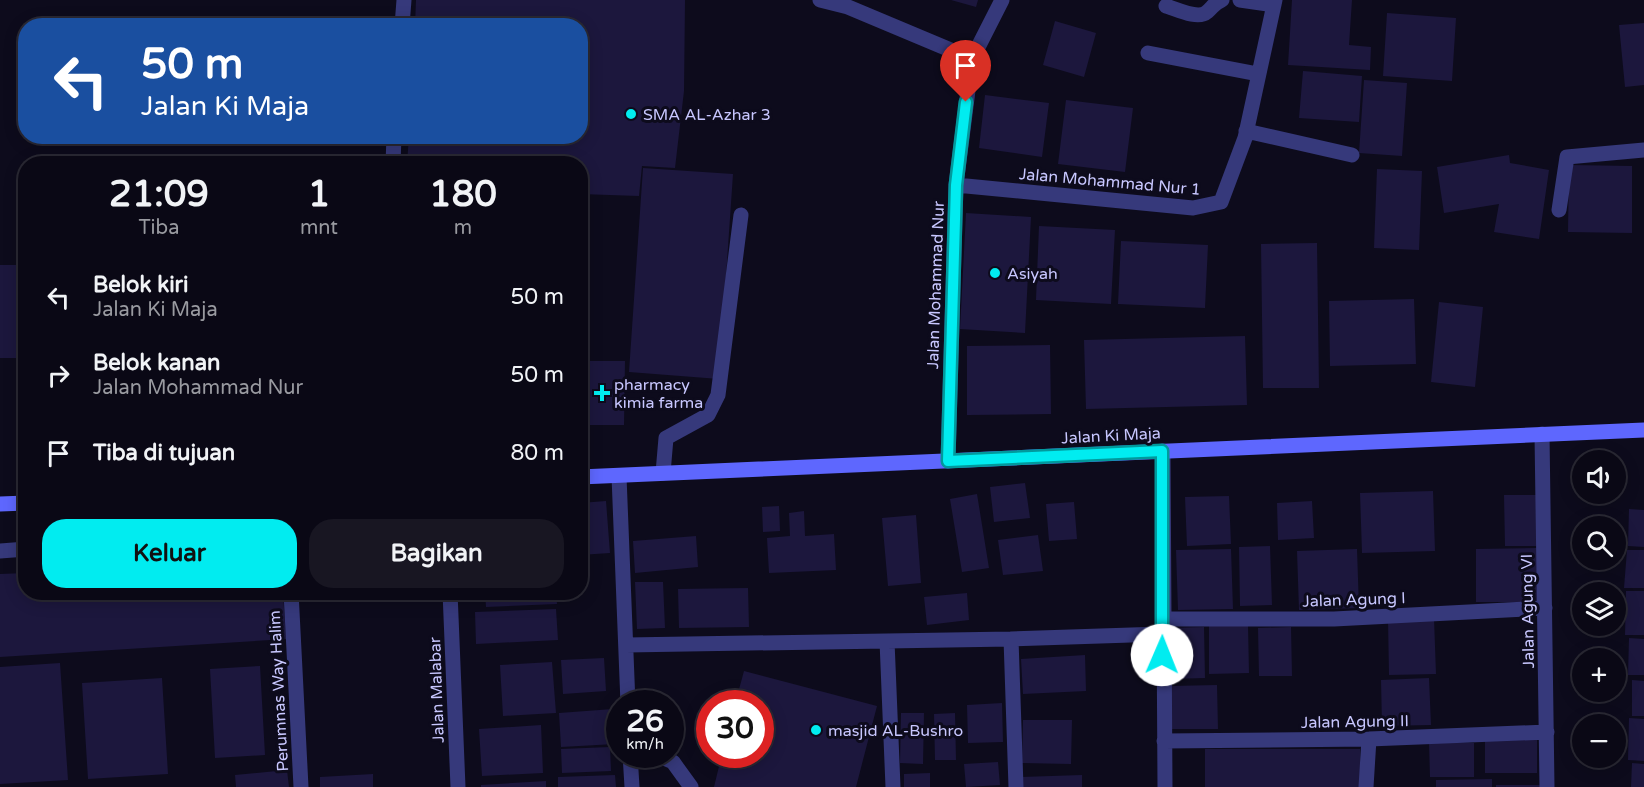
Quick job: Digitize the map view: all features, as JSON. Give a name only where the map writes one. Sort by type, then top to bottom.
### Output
[{"type":"main road","name":"Jalan Ki Maja","points":[[588,477],[1644,430]]},
{"type":"main road","points":[[0,504],[18,503]]},
{"type":"street","points":[[403,18],[404,0]]},
{"type":"street","points":[[820,0],[849,4],[972,59]]},
{"type":"street","name":"Jalan Mohammad Nur","points":[[948,461],[956,185],[972,59],[1002,0]]},
{"type":"street","points":[[1166,6],[1199,15],[1206,14],[1214,3],[1222,0]]},
{"type":"street","points":[[1240,0],[1274,3]]},
{"type":"street","name":"Jalan Mohammad Nur 1","points":[[956,185],[1193,208],[1209,207],[1221,202],[1246,131],[1274,3]]},
{"type":"street","points":[[1148,53],[1258,75]]},
{"type":"street","points":[[1246,131],[1352,154]]},
{"type":"street","points":[[1558,210],[1567,157],[1644,150]]},
{"type":"street","points":[[663,473],[664,441],[667,435],[708,415],[718,395],[741,215]]},
{"type":"street","name":"Jalan Agung VI","points":[[1542,434],[1547,787]]},
{"type":"street","points":[[1162,451],[1165,787]]},
{"type":"street","points":[[620,476],[628,690]]},
{"type":"street","points":[[0,551],[18,550]]},
{"type":"street","name":"Perumnas Way Halim","points":[[291,600],[301,787]]},
{"type":"street","name":"Jalan Malabar","points":[[450,600],[458,787]]},
{"type":"street","name":"Jalan Agung I","points":[[626,645],[1011,639],[1163,626],[1545,608]]},
{"type":"street","points":[[1011,639],[1016,787]]},
{"type":"street","points":[[887,640],[893,787]]},
{"type":"street","name":"Jalan Agung II","points":[[1164,741],[1369,739],[1547,732]]},
{"type":"street","points":[[1366,787],[1369,739]]},
{"type":"street","points":[[631,768],[632,787]]},
{"type":"street","points":[[678,768],[691,787]]},
{"type":"building","name":"SMA AL-Azhar 3","points":[[416,0],[685,0],[684,91],[675,168],[642,166],[639,196],[588,194],[588,156],[408,156],[408,144],[588,144],[588,18],[415,18]]},
{"type":"building","points":[[951,0],[978,0],[976,7]]},
{"type":"building","points":[[1292,0],[1352,0],[1349,45],[1371,47],[1370,70],[1288,65]]},
{"type":"building","points":[[1387,13],[1456,18],[1452,81],[1383,76]]},
{"type":"building","points":[[1055,21],[1096,33],[1084,77],[1043,65]]},
{"type":"building","points":[[1644,23],[1644,85],[1625,87],[1619,25]]},
{"type":"building","points":[[1303,71],[1362,76],[1359,122],[1299,118]]},
{"type":"building","points":[[1364,80],[1407,83],[1402,156],[1359,153]]},
{"type":"building","points":[[985,95],[1049,103],[1042,157],[979,148]]},
{"type":"building","points":[[1066,100],[1133,108],[1125,172],[1058,164]]},
{"type":"building","points":[[1509,155],[1510,163],[1549,170],[1539,239],[1494,232],[1499,204],[1444,213],[1437,167]]},
{"type":"building","points":[[1569,165],[1632,166],[1632,233],[1568,232]]},
{"type":"building","points":[[643,168],[733,174],[719,379],[629,372]]},
{"type":"building","points":[[1377,169],[1422,171],[1419,250],[1374,248]]},
{"type":"building","name":"Asiyah","points":[[966,213],[1031,217],[1025,333],[960,329]]},
{"type":"building","points":[[1039,226],[1115,230],[1111,304],[1036,300]]},
{"type":"building","points":[[1121,241],[1208,245],[1205,308],[1118,304]]},
{"type":"building","points":[[1317,243],[1319,388],[1263,388],[1261,244]]},
{"type":"building","points":[[0,265],[18,265],[18,358],[0,358]]},
{"type":"building","points":[[1414,299],[1416,364],[1330,366],[1329,301]]},
{"type":"building","points":[[1439,302],[1483,307],[1475,387],[1431,382]]},
{"type":"building","points":[[1245,336],[1247,405],[1086,409],[1084,340]]},
{"type":"building","points":[[1050,345],[1051,414],[967,415],[967,346]]},
{"type":"building","name":"pharmacy kimia farma","points":[[588,361],[625,361],[624,425],[588,425]]},
{"type":"building","points":[[1025,483],[1030,518],[994,522],[990,487]]},
{"type":"building","points":[[1433,491],[1435,551],[1362,553],[1360,493]]},
{"type":"building","points":[[977,494],[989,568],[962,572],[950,499]]},
{"type":"building","points":[[1504,495],[1536,495],[1537,546],[1505,546]]},
{"type":"building","points":[[1229,496],[1231,544],[1187,546],[1185,497]]},
{"type":"building","points":[[606,501],[610,553],[588,554],[588,502]]},
{"type":"building","points":[[1312,501],[1314,538],[1278,540],[1277,503]]},
{"type":"building","points":[[1074,502],[1077,539],[1049,541],[1046,504]]},
{"type":"building","points":[[779,506],[780,531],[763,532],[762,507]]},
{"type":"building","points":[[1629,509],[1644,510],[1644,547],[1628,546]]},
{"type":"building","points":[[804,511],[805,536],[834,534],[836,570],[769,573],[767,538],[790,536],[789,513]]},
{"type":"building","points":[[916,515],[921,583],[888,586],[882,518]]},
{"type":"building","points":[[1038,535],[1043,571],[1003,575],[998,540]]},
{"type":"building","points":[[696,536],[698,567],[635,573],[633,541]]},
{"type":"building","points":[[1270,546],[1272,605],[1240,606],[1239,547]]},
{"type":"building","points":[[1537,548],[1537,602],[1476,602],[1476,549]]},
{"type":"building","points":[[1231,549],[1233,609],[1178,610],[1176,550]]},
{"type":"building","points":[[1357,549],[1359,608],[1299,610],[1297,551]]},
{"type":"building","points":[[1627,550],[1644,550],[1644,588],[1626,588]]},
{"type":"building","points":[[18,573],[18,600],[284,600],[286,639],[0,657],[0,574]]},
{"type":"building","points":[[635,582],[663,582],[665,628],[637,629]]},
{"type":"building","points":[[748,588],[749,627],[679,628],[678,589]]},
{"type":"building","points":[[1626,591],[1644,591],[1644,635],[1626,635]]},
{"type":"building","points":[[967,593],[969,620],[927,625],[924,597]]},
{"type":"building","points":[[486,600],[557,600],[557,604],[486,607]]},
{"type":"building","points":[[556,609],[558,640],[476,644],[475,612]]},
{"type":"building","points":[[1434,618],[1436,674],[1389,675],[1388,619]]},
{"type":"building","points":[[1209,625],[1248,625],[1249,673],[1209,674]]},
{"type":"building","points":[[1204,627],[1205,678],[1170,679],[1169,628]]},
{"type":"building","points":[[1291,627],[1292,676],[1259,676],[1258,628]]},
{"type":"building","points":[[1629,638],[1644,639],[1644,675],[1628,675]]},
{"type":"building","points":[[1085,655],[1086,691],[1023,694],[1021,659]]},
{"type":"building","points":[[604,658],[606,691],[563,694],[561,660]]},
{"type":"building","points":[[552,662],[556,713],[503,716],[500,665]]},
{"type":"building","points":[[60,663],[68,780],[0,784],[0,667]]},
{"type":"building","points":[[260,666],[265,755],[215,758],[210,669]]},
{"type":"building","name":"masjid AL-Bushro","points":[[744,671],[877,706],[856,787],[714,787],[719,768],[774,768],[774,690],[739,690]]},
{"type":"building","points":[[162,678],[168,774],[88,779],[82,683]]},
{"type":"building","points":[[1429,678],[1431,725],[1382,726],[1381,680]]},
{"type":"building","points":[[1632,680],[1644,681],[1644,716],[1632,716]]},
{"type":"building","points":[[1217,685],[1218,729],[1171,729],[1171,686]]},
{"type":"building","points":[[1002,703],[1003,742],[968,743],[967,705]]},
{"type":"building","points":[[606,710],[606,744],[561,747],[559,713]]},
{"type":"building","points":[[901,713],[924,713],[923,764],[900,763]]},
{"type":"building","points":[[955,713],[956,760],[935,760],[934,714]]},
{"type":"building","points":[[1629,718],[1644,719],[1644,761],[1628,760]]},
{"type":"building","points":[[1023,720],[1072,720],[1071,764],[1022,763]]},
{"type":"building","points":[[541,725],[543,773],[482,776],[479,729]]},
{"type":"building","points":[[1485,739],[1537,739],[1537,773],[1485,773]]},
{"type":"building","points":[[1429,742],[1474,743],[1474,777],[1430,777]]},
{"type":"building","points":[[606,747],[606,768],[611,768],[611,771],[562,773],[561,749]]},
{"type":"building","points":[[1205,749],[1360,749],[1360,787],[1205,787]]},
{"type":"building","points":[[998,762],[1000,785],[966,787],[964,764]]},
{"type":"building","points":[[1632,763],[1644,764],[1644,787],[1631,787]]},
{"type":"building","points":[[287,770],[289,787],[236,787],[235,775]]},
{"type":"building","points":[[930,773],[930,787],[904,787],[904,774]]},
{"type":"building","points":[[373,774],[373,787],[320,787],[320,777]]},
{"type":"building","points":[[615,775],[616,787],[558,787],[558,777]]},
{"type":"building","points":[[1082,775],[1082,787],[1021,787],[1021,777]]},
{"type":"building","points":[[1492,779],[1492,787],[1436,787],[1436,780]]},
{"type":"building","points":[[546,781],[546,787],[481,787],[481,785]]},
{"type":"building","points":[[1496,785],[1545,785],[1545,787],[1496,787]]},
{"type":"place","name":"SMA AL-Azhar 3","points":[[631,114]]},
{"type":"place","name":"Asiyah","points":[[995,273]]},
{"type":"place","name":"pharmacy kimia farma","points":[[602,393]]},
{"type":"place","name":"masjid AL-Bushro","points":[[816,730]]},
{"type":"route","points":[[966,102],[956,185],[948,461],[1162,451],[1164,619],[1162,655]]}]
